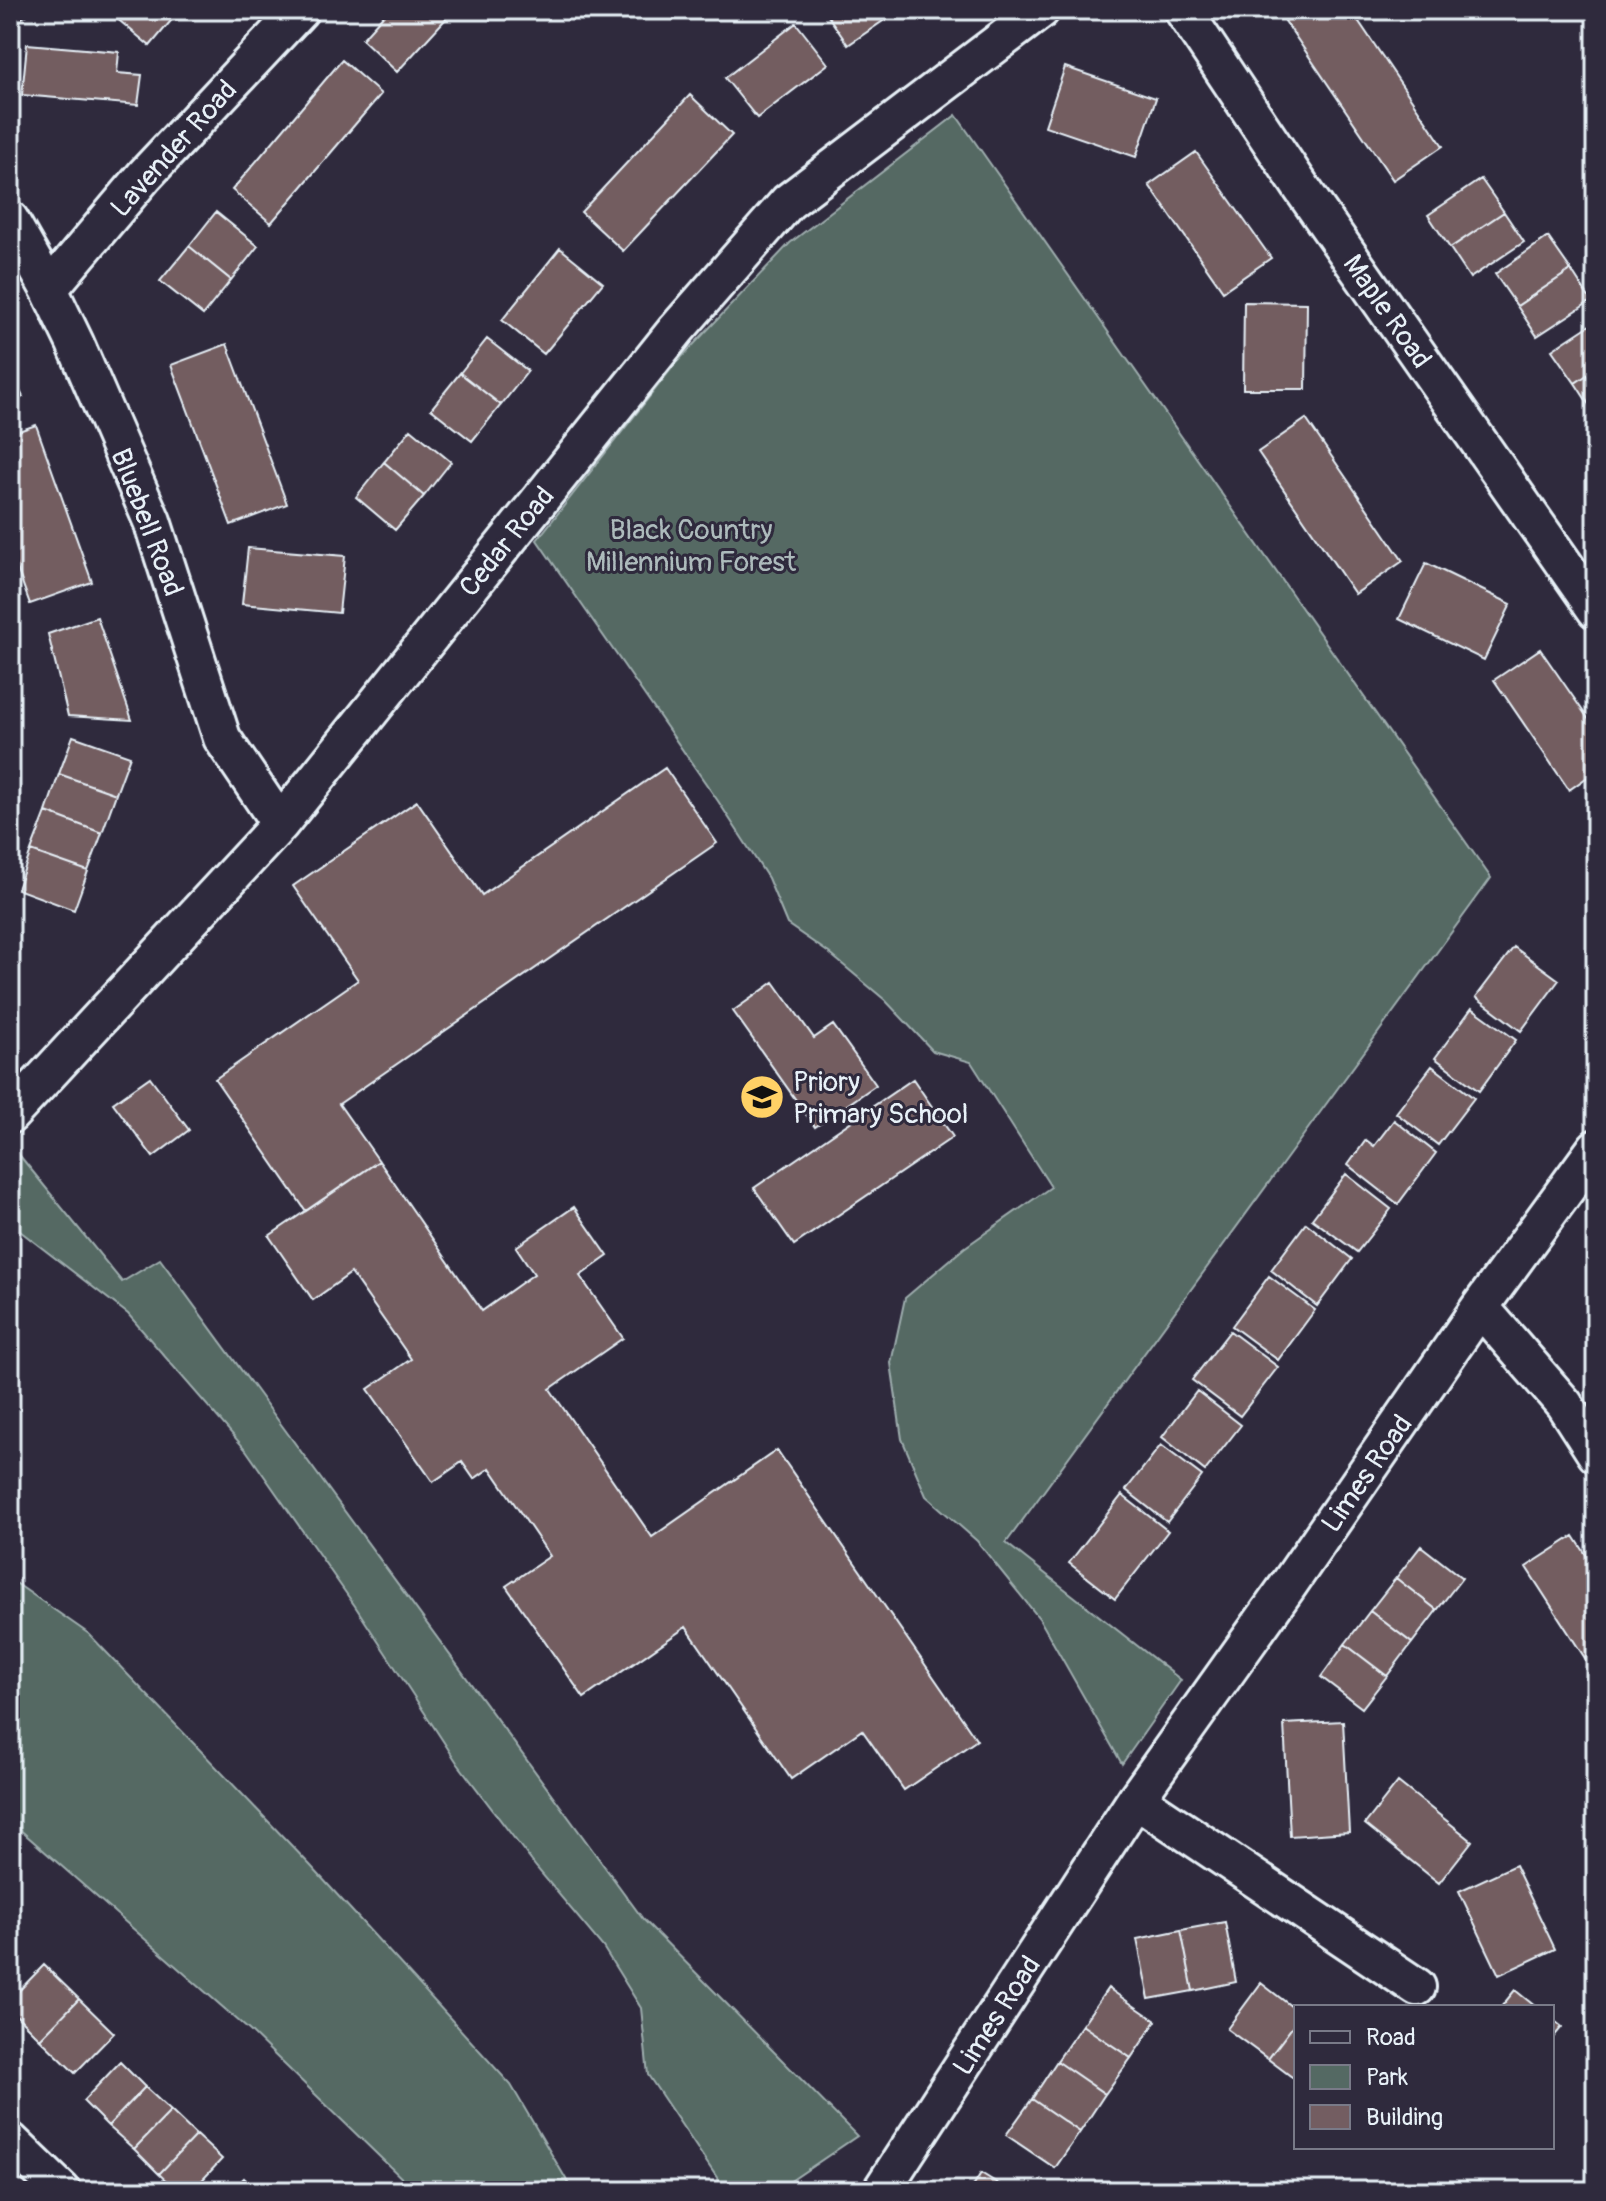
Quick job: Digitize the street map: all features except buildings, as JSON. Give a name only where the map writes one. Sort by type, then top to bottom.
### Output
[{"type":"street","name":"Lavender Road","points":[[49,289],[145,175],[300,10]]},
{"type":"street","name":"Cedar Road","points":[[10,1115],[280,824],[666,342],[788,202],[1041,10]]},
{"type":"street","name":"Maple Road","points":[[1183,10],[1301,187],[1596,610]]},
{"type":"street","name":"Bluebell Road","points":[[10,220],[75,343],[152,521],[222,738],[280,824]]},
{"type":"street","name":"Limes Road","points":[[881,2191],[1136,1799],[1480,1307],[1596,1148]]},
{"type":"street","points":[[1480,1307],[1564,1404],[1596,1454]]},
{"type":"street","points":[[1136,1799],[1417,1987]]},
{"type":"street","points":[[10,2141],[62,2191]]},
{"type":"green space","name":"Black Country Millennium Forest","points":[[956,115],[1491,878],[1006,1543],[1181,1680],[1122,1764],[1039,1618],[977,1541],[926,1496],[902,1439],[891,1363],[905,1298],[964,1248],[1051,1187],[971,1062],[933,1051],[885,1000],[829,953],[787,924],[768,878],[718,801],[537,540],[676,363],[790,243]]},
{"type":"green space","points":[[12,1146],[122,1282],[160,1259],[643,1919],[857,2136],[776,2191],[726,2191],[648,2075],[641,2008],[603,1947],[536,1867],[458,1764],[355,1606],[246,1450],[128,1314],[16,1228]]},
{"type":"green space","points":[[10,1579],[89,1634],[310,1865],[511,2085],[573,2191],[415,2191],[250,2031],[10,1821]]},
{"type":"place","name":"Priory Primary School","points":[[762,1097]]}]
